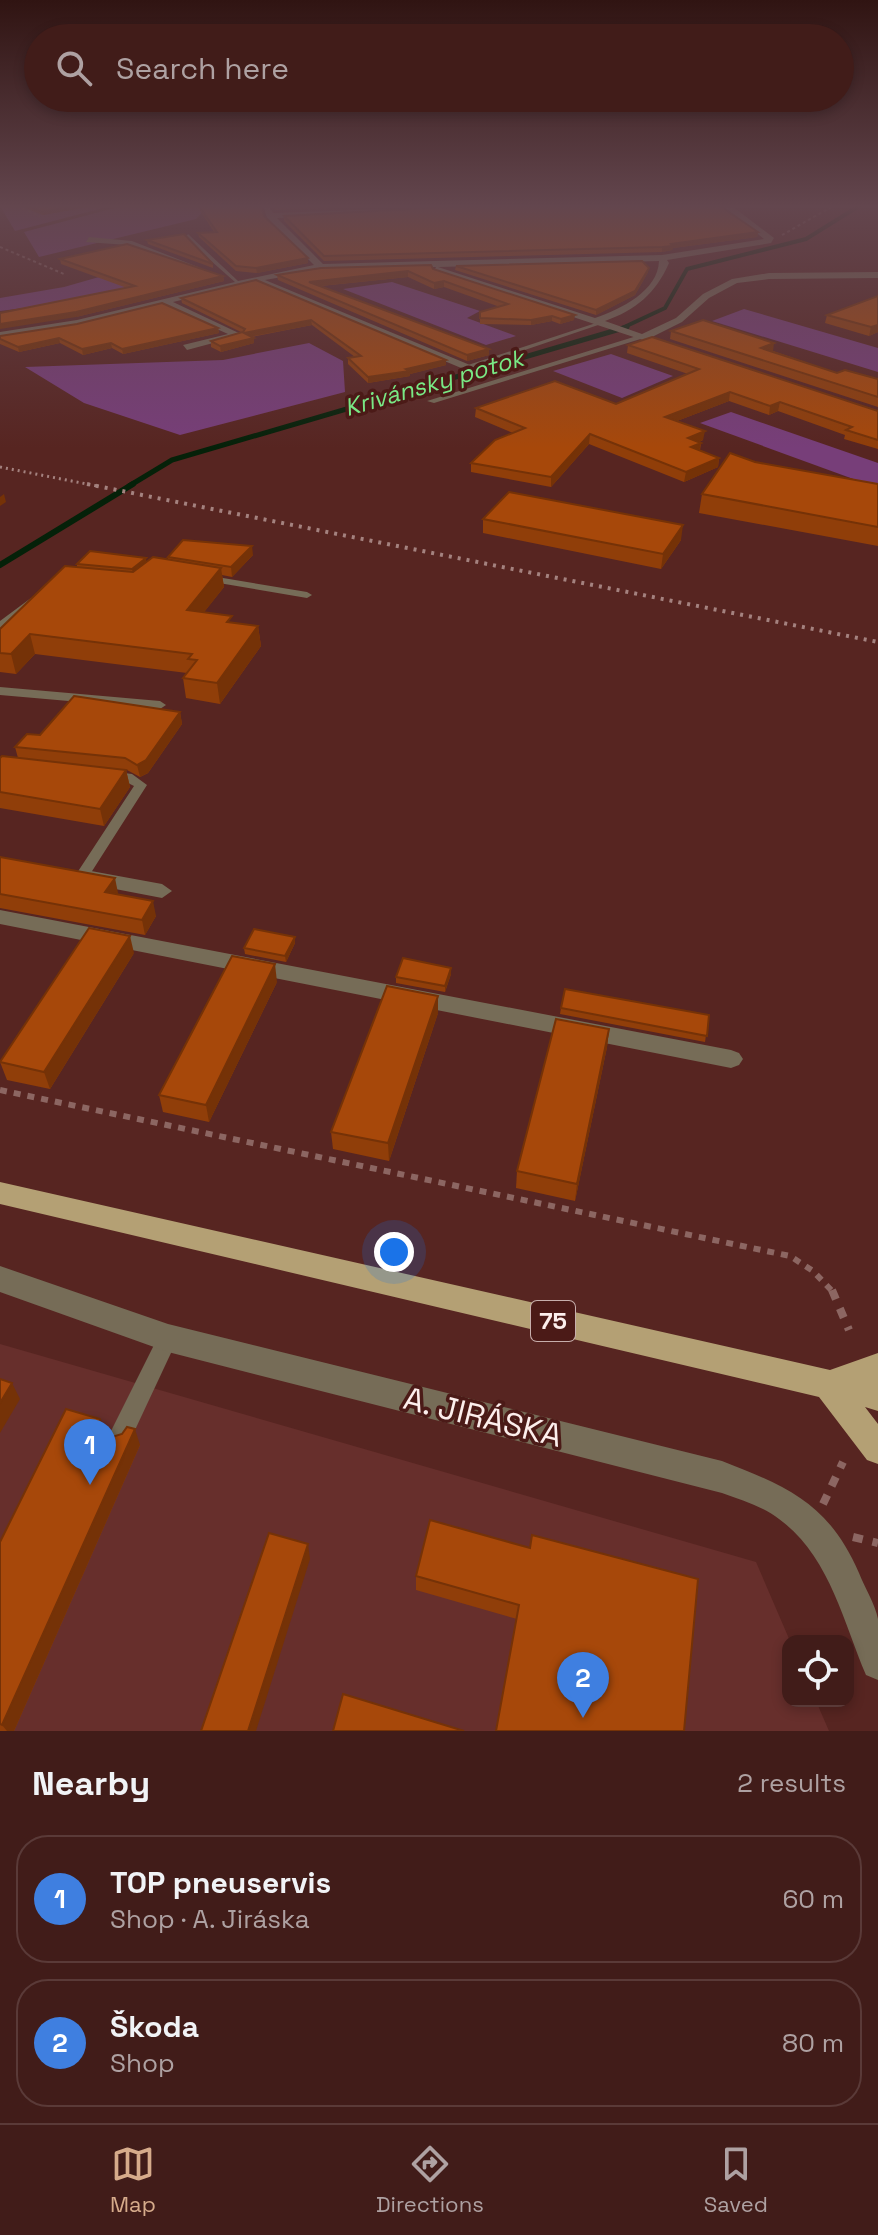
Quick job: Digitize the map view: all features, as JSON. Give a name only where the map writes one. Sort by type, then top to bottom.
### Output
[{"type":"main road","name":"75","points":[[0,1193],[878,1396]]},
{"type":"main road","points":[[878,1367],[828,1385],[878,1449]]},
{"type":"street","points":[[0,335],[77,323],[229,287]]},
{"type":"street","points":[[277,287],[466,367]]},
{"type":"street","points":[[493,287],[687,352]]},
{"type":"street","points":[[602,323],[631,310],[652,287]]},
{"type":"street","points":[[641,336],[679,320],[706,296],[724,287]]},
{"type":"street","points":[[167,303],[238,335],[187,347]]},
{"type":"street","points":[[55,871],[162,891]]},
{"type":"street","points":[[0,917],[731,1059]]},
{"type":"street","name":"A. JIRÁSKA","points":[[0,1279],[168,1338],[722,1477],[769,1494],[792,1508],[829,1549],[878,1663]]},
{"type":"lane","points":[[466,367],[602,323]]},
{"type":"lane","points":[[431,401],[641,336]]},
{"type":"lane","points":[[200,578],[307,595]]},
{"type":"lane","points":[[0,626],[36,597]]},
{"type":"lane","points":[[0,691],[160,705]]},
{"type":"lane","points":[[82,876],[141,785],[127,777],[95,774]]},
{"type":"lane","points":[[119,1439],[168,1338]]},
{"type":"path","points":[[0,1090],[790,1256],[818,1271],[838,1298],[849,1330]]},
{"type":"path","points":[[812,1527],[843,1462]]},
{"type":"shaded area","points":[[64,287],[132,287],[86,300],[0,311],[0,298]]},
{"type":"shaded area","points":[[407,287],[480,311],[467,318],[516,336],[486,345],[343,289]]},
{"type":"shaded area","points":[[744,309],[878,348],[878,372],[712,321]]},
{"type":"shaded area","points":[[309,343],[343,361],[345,392],[180,435],[84,403],[25,367],[223,360]]},
{"type":"shaded area","points":[[611,354],[673,376],[622,398],[553,371]]},
{"type":"shaded area","points":[[731,412],[878,463],[878,488],[700,423]]},
{"type":"shaded area","points":[[0,1344],[756,1562],[787,1635],[782,1635],[782,1707],[819,1707],[829,1731],[0,1731]]},
{"type":"building","points":[[131,287],[179,287],[76,312],[0,324],[0,313]]},
{"type":"building","points":[[228,287],[272,287],[446,360],[406,369],[410,371],[368,377],[348,358],[361,356],[311,320],[244,333],[254,338],[220,346],[211,341],[245,329],[181,298]]},
{"type":"building","points":[[305,287],[322,287],[489,349],[467,355]]},
{"type":"building","points":[[460,287],[488,287],[575,315],[531,320],[480,318],[480,312],[508,304]]},
{"type":"building","points":[[522,287],[638,287],[635,291],[596,310]]},
{"type":"building","points":[[878,296],[878,325],[871,327],[827,315]]},
{"type":"building","points":[[162,303],[218,328],[122,349],[111,343],[82,349],[59,338],[18,347],[0,339],[0,336],[77,324]]},
{"type":"building","points":[[703,320],[774,343],[761,348],[837,373],[845,370],[878,379],[878,397],[671,331]]},
{"type":"building","points":[[652,337],[878,411],[878,440],[846,430],[852,427],[780,402],[770,406],[730,392],[665,417],[705,431],[688,438],[701,443],[691,447],[719,458],[686,472],[590,434],[551,477],[471,463],[495,440],[525,428],[476,408],[555,381],[616,404],[699,369],[628,345]]},
{"type":"building","points":[[730,453],[755,462],[878,484],[878,527],[702,494]]},
{"type":"building","points":[[509,492],[683,525],[663,554],[483,519]]},
{"type":"building","points":[[183,540],[252,546],[231,567],[168,557]]},
{"type":"building","points":[[90,551],[146,558],[132,569],[77,564]]},
{"type":"building","points":[[153,557],[221,568],[187,610],[232,616],[227,622],[258,626],[217,683],[183,678],[197,660],[188,659],[192,654],[30,634],[11,654],[0,653],[0,629],[65,566],[133,572]]},
{"type":"building","points":[[74,696],[180,712],[146,760],[137,765],[125,758],[15,747],[27,734],[40,735]]},
{"type":"building","points":[[2,756],[126,770],[100,809],[0,792]]},
{"type":"building","points":[[0,857],[115,878],[105,892],[153,901],[142,920],[0,894]]},
{"type":"building","points":[[89,928],[130,936],[44,1072],[0,1062]]},
{"type":"building","points":[[254,929],[295,937],[285,956],[244,948]]},
{"type":"building","points":[[232,956],[275,964],[206,1105],[159,1095]]},
{"type":"building","points":[[403,958],[451,968],[445,986],[396,977]]},
{"type":"building","points":[[387,986],[438,996],[388,1143],[331,1132]]},
{"type":"building","points":[[565,989],[709,1015],[707,1036],[561,1008]]},
{"type":"building","points":[[556,1019],[609,1029],[577,1184],[517,1171]]},
{"type":"building","points":[[0,1379],[12,1383],[0,1403]]},
{"type":"building","points":[[66,1409],[100,1419],[102,1432],[112,1437],[122,1434],[127,1427],[135,1429],[2,1725],[0,1542]]},
{"type":"building","points":[[430,1520],[530,1548],[532,1535],[698,1579],[684,1731],[496,1731],[519,1605],[416,1576]]},
{"type":"building","points":[[269,1533],[308,1544],[248,1731],[201,1731]]},
{"type":"building","points":[[343,1694],[464,1731],[333,1731]]},
{"type":"waterway","name":"Krivánsky potok","points":[[620,329],[665,308],[677,287]]},
{"type":"waterway","name":"Krivánsky potok","points":[[129,486],[172,460],[627,327]]},
{"type":"waterway","name":"Krivánsky potok","points":[[0,565],[133,484]]},
{"type":"railway","points":[[0,467],[97,486]]},
{"type":"railway","points":[[87,484],[878,642]]},
{"type":"place","name":"TOP pneuservis","points":[[90,1485]]},
{"type":"place","name":"Škoda","points":[[583,1718]]}]
